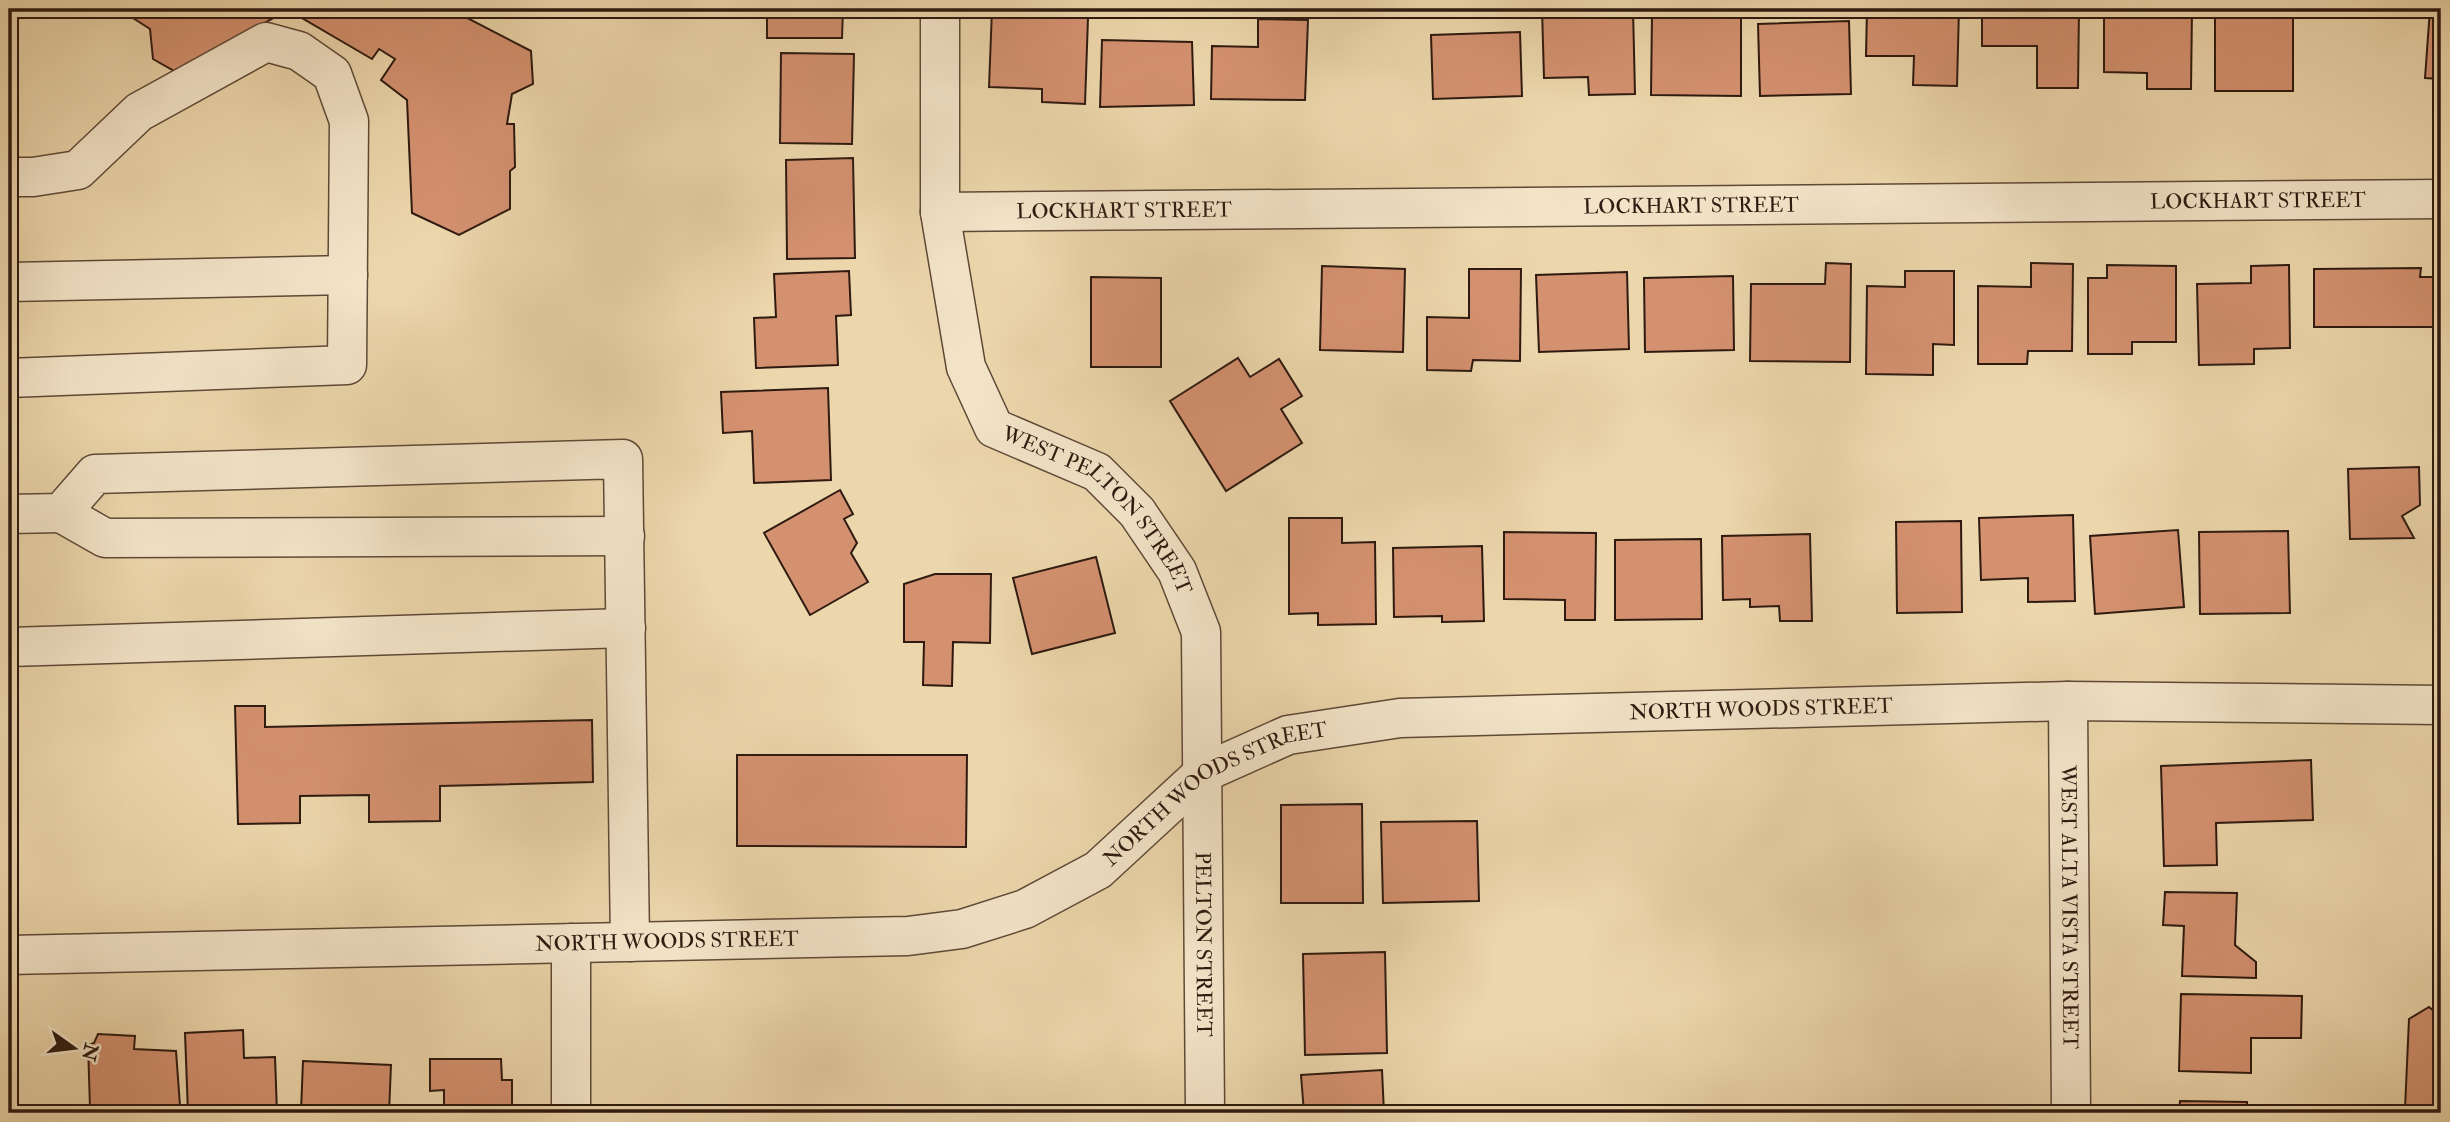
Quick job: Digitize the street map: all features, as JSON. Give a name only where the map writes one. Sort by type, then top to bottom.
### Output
[{"type":"street","name":"WEST PELTON STREET","points":[[940,9],[940,212],[966,367],[994,428],[1097,472],[1137,512],[1177,570],[1201,632],[1203,773]]},
{"type":"street","points":[[9,177],[33,177],[78,170],[139,112],[266,42],[299,51],[332,75],[349,121],[347,365],[9,378]]},
{"type":"street","name":"LOCKHART STREET","points":[[940,212],[2441,199]]},
{"type":"street","points":[[9,282],[348,275]]},
{"type":"street","points":[[61,513],[95,474],[623,459],[630,942]]},
{"type":"street","points":[[9,514],[61,513],[105,538],[625,536]]},
{"type":"street","points":[[9,647],[626,628]]},
{"type":"street","name":"NORTH WOODS STREET","points":[[9,955],[908,936],[962,929],[1025,909],[1098,870],[1203,773],[1288,735],[1400,718],[2068,701],[2441,705]]},
{"type":"street","name":"WEST ALTA VISTA STREET","points":[[2068,701],[2071,1113]]},
{"type":"street","name":"PELTON STREET","points":[[1203,773],[1205,1113]]},
{"type":"street","points":[[571,943],[571,1113]]},
{"type":"building","points":[[119,9],[450,9],[531,51],[533,84],[512,94],[507,124],[514,124],[515,167],[510,171],[510,209],[459,235],[412,213],[407,100],[381,80],[395,59],[379,49],[372,59],[288,10],[176,72],[153,59],[150,29]]},
{"type":"building","points":[[767,9],[843,9],[842,38],[767,38]]},
{"type":"building","points":[[992,9],[1043,9],[1048,17],[1088,18],[1085,104],[1042,102],[1042,89],[989,87]]},
{"type":"building","points":[[1542,9],[1633,9],[1635,94],[1589,95],[1588,77],[1544,78]]},
{"type":"building","points":[[1867,9],[1959,9],[1957,86],[1913,85],[1914,56],[1866,56]]},
{"type":"building","points":[[1982,9],[2079,9],[2078,88],[2037,88],[2037,46],[1982,46]]},
{"type":"building","points":[[2104,9],[2192,9],[2191,89],[2147,89],[2147,73],[2104,72]]},
{"type":"building","points":[[2430,9],[2441,9],[2441,79],[2425,78]]},
{"type":"building","points":[[1652,15],[1741,16],[1741,96],[1651,95]]},
{"type":"building","points":[[2215,18],[2293,18],[2293,91],[2215,91]]},
{"type":"building","points":[[1258,19],[1308,20],[1305,100],[1211,99],[1212,46],[1258,47]]},
{"type":"building","points":[[1849,21],[1851,94],[1760,96],[1758,24]]},
{"type":"building","points":[[1520,32],[1522,96],[1433,99],[1431,35]]},
{"type":"building","points":[[1102,40],[1192,42],[1194,105],[1100,107]]},
{"type":"building","points":[[781,53],[854,54],[852,144],[780,143]]},
{"type":"building","points":[[853,158],[855,258],[787,259],[786,160]]},
{"type":"building","points":[[1826,263],[1851,264],[1850,362],[1750,361],[1751,284],[1825,284]]},
{"type":"building","points":[[2031,263],[2073,264],[2072,351],[2028,351],[2027,364],[1978,364],[1978,286],[2031,287]]},
{"type":"building","points":[[2107,265],[2176,266],[2176,342],[2132,342],[2132,354],[2088,354],[2088,278],[2107,278]]},
{"type":"building","points":[[2289,265],[2290,348],[2254,349],[2254,364],[2199,365],[2197,284],[2251,283],[2251,266]]},
{"type":"building","points":[[1322,266],[1405,269],[1403,352],[1320,350]]},
{"type":"building","points":[[2421,268],[2420,277],[2441,277],[2441,327],[2314,327],[2314,269]]},
{"type":"building","points":[[1469,269],[1521,269],[1520,361],[1473,360],[1471,371],[1427,370],[1427,317],[1469,318]]},
{"type":"building","points":[[849,271],[851,315],[836,316],[838,365],[756,368],[754,318],[776,317],[774,274]]},
{"type":"building","points":[[1905,271],[1954,271],[1954,345],[1933,344],[1933,375],[1866,374],[1867,286],[1905,287]]},
{"type":"building","points":[[1627,272],[1629,349],[1539,352],[1536,275]]},
{"type":"building","points":[[1733,276],[1734,350],[1645,352],[1644,278]]},
{"type":"building","points":[[1091,277],[1161,278],[1161,367],[1091,367]]},
{"type":"building","points":[[1238,358],[1250,377],[1279,359],[1302,396],[1281,409],[1302,443],[1226,491],[1170,401]]},
{"type":"building","points":[[828,388],[831,480],[754,483],[752,431],[723,433],[721,392]]},
{"type":"building","points":[[2419,467],[2420,505],[2402,516],[2414,538],[2350,539],[2348,469]]},
{"type":"building","points":[[840,490],[853,514],[844,519],[857,543],[851,553],[868,582],[810,615],[764,533]]},
{"type":"building","points":[[2073,515],[2075,601],[2028,602],[2028,578],[1981,580],[1979,518]]},
{"type":"building","points":[[1289,518],[1342,518],[1342,543],[1375,542],[1376,624],[1318,625],[1318,613],[1289,614]]},
{"type":"building","points":[[1961,521],[1962,612],[1897,613],[1896,522]]},
{"type":"building","points":[[2178,530],[2184,607],[2095,614],[2090,536]]},
{"type":"building","points":[[2288,531],[2290,613],[2200,614],[2199,532]]},
{"type":"building","points":[[1504,532],[1596,533],[1595,620],[1565,620],[1565,600],[1504,599]]},
{"type":"building","points":[[1810,534],[1812,621],[1780,621],[1779,606],[1750,607],[1750,599],[1723,600],[1722,536]]},
{"type":"building","points":[[1701,539],[1702,619],[1615,620],[1615,540]]},
{"type":"building","points":[[1482,546],[1484,621],[1442,622],[1442,616],[1394,617],[1393,548]]},
{"type":"building","points":[[1096,557],[1115,633],[1032,654],[1013,578]]},
{"type":"building","points":[[935,574],[991,574],[990,643],[953,642],[952,686],[923,685],[924,642],[904,642],[904,584]]},
{"type":"building","points":[[235,706],[265,706],[265,727],[592,720],[593,782],[440,786],[440,821],[369,822],[369,795],[300,796],[300,823],[238,824]]},
{"type":"building","points":[[737,755],[967,755],[966,847],[737,846]]},
{"type":"building","points":[[2311,760],[2313,820],[2216,823],[2217,865],[2164,866],[2161,766]]},
{"type":"building","points":[[1362,804],[1363,903],[1281,903],[1281,805]]},
{"type":"building","points":[[1477,821],[1479,901],[1383,903],[1381,822]]},
{"type":"building","points":[[2165,892],[2237,893],[2235,945],[2256,962],[2256,978],[2182,976],[2184,926],[2163,925]]},
{"type":"building","points":[[1385,952],[1387,1053],[1305,1055],[1303,954]]},
{"type":"building","points":[[2181,994],[2302,996],[2301,1038],[2251,1038],[2251,1073],[2179,1071]]},
{"type":"building","points":[[2429,1007],[2441,1017],[2441,1111],[2405,1109],[2409,1019]]},
{"type":"building","points":[[243,1030],[244,1058],[275,1057],[277,1113],[188,1113],[185,1033]]},
{"type":"building","points":[[98,1034],[135,1036],[134,1049],[176,1051],[180,1106],[152,1107],[152,1113],[107,1113],[107,1107],[90,1108],[88,1045],[94,1043]]},
{"type":"building","points":[[430,1059],[501,1059],[502,1080],[512,1080],[512,1113],[444,1113],[444,1090],[430,1091]]},
{"type":"building","points":[[303,1061],[391,1065],[389,1113],[301,1111]]},
{"type":"building","points":[[1382,1070],[1384,1113],[1304,1113],[1301,1075]]},
{"type":"building","points":[[2180,1101],[2247,1102],[2247,1113],[2179,1113]]}]
